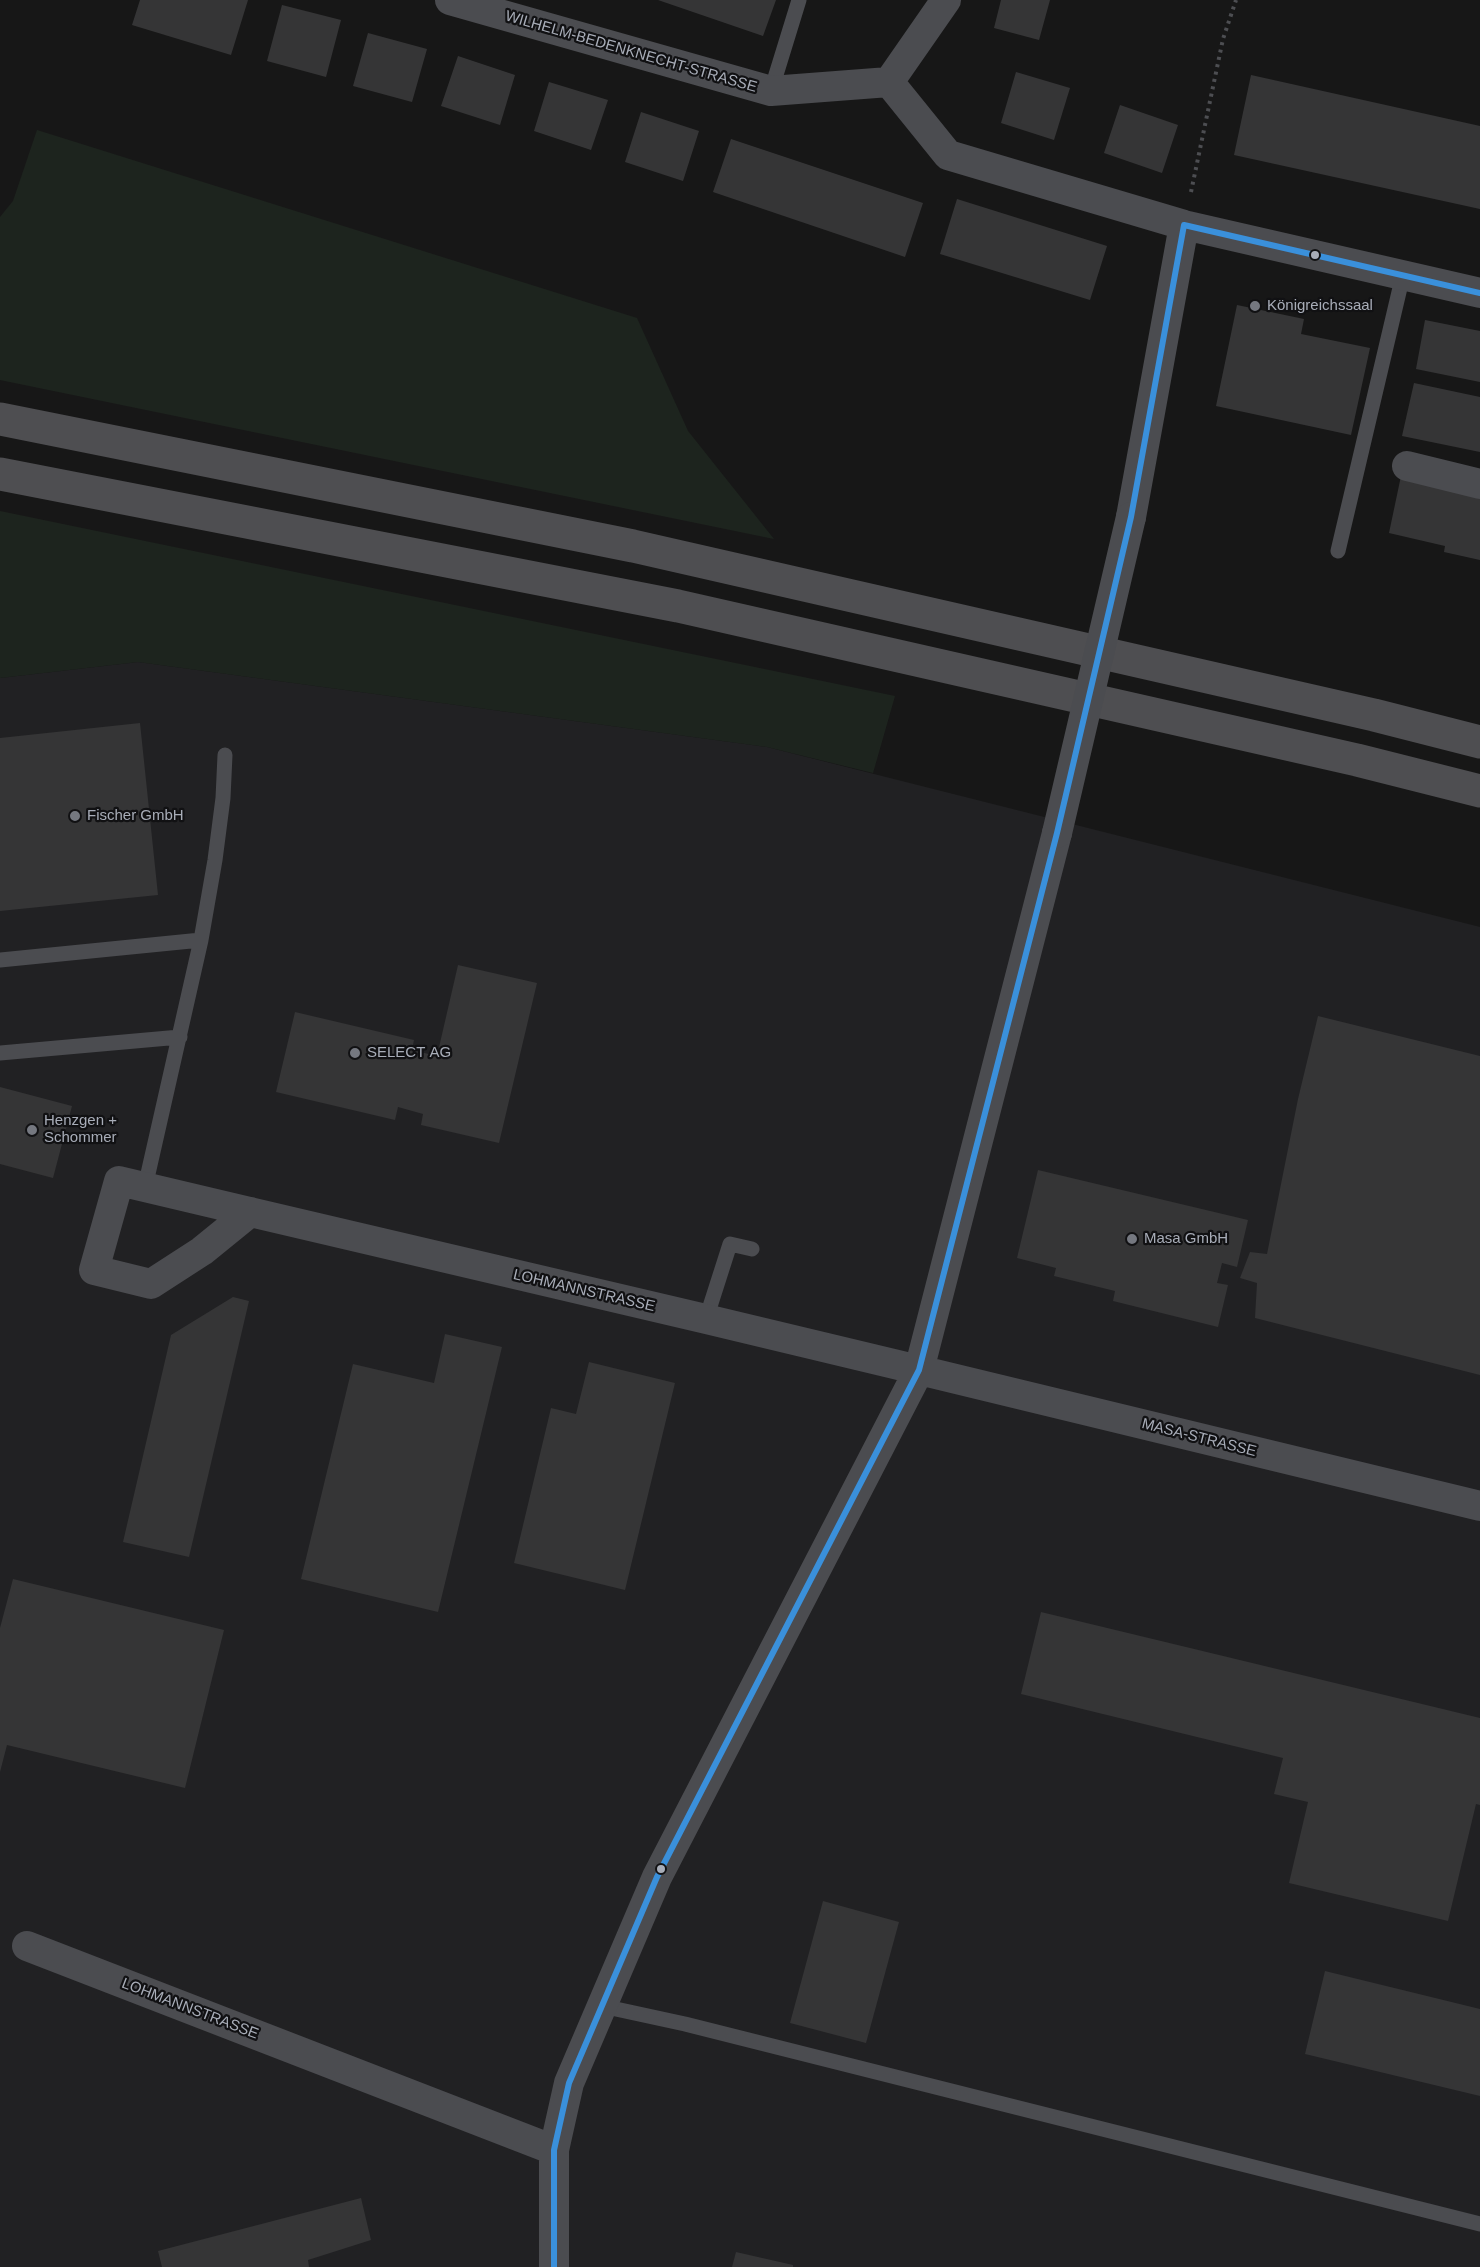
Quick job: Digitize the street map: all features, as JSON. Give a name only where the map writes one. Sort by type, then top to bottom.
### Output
[{"type":"highway","points":[[0,419],[633,546],[1374,715],[1480,742]]},
{"type":"highway","points":[[0,474],[678,606],[1357,760],[1480,791]]},
{"type":"street","name":"WILHELM-BEDENKNECHT-STRASSE","points":[[450,0],[771,91],[889,82]]},
{"type":"street","points":[[946,0],[889,82],[948,155],[1184,225],[1480,293]]},
{"type":"street","points":[[554,2267],[554,2150],[569,2083],[657,1877],[919,1370],[1057,833],[1131,517],[1184,225]]},
{"type":"street","points":[[1407,466],[1480,484]]},
{"type":"street","name":"LOHMANNSTRASSE","points":[[250,1212],[202,1251],[151,1284],[94,1270],[119,1181],[919,1370]]},
{"type":"street","name":"MASA-STRASSE","points":[[919,1370],[1480,1506]]},
{"type":"street","name":"LOHMANNSTRASSE","points":[[27,1946],[554,2150]]},
{"type":"lane","points":[[771,91],[799,0]]},
{"type":"lane","points":[[1338,551],[1404,275]]},
{"type":"lane","points":[[145,1187],[201,940],[215,860],[223,798],[225,755]]},
{"type":"lane","points":[[0,960],[201,940]]},
{"type":"lane","points":[[0,1053],[180,1037]]},
{"type":"lane","points":[[706,1319],[730,1244],[752,1249]]},
{"type":"lane","points":[[602,2006],[708,2030],[1480,2224]]},
{"type":"path","points":[[1184,225],[1223,39],[1236,0]]},
{"type":"shaded area","points":[[37,130],[637,318],[688,431],[774,539],[0,380],[0,217],[13,201]]},
{"type":"shaded area","points":[[0,511],[895,696],[873,773],[767,747],[138,662],[0,678]]},
{"type":"shaded area","points":[[138,662],[767,747],[1480,927],[1480,2267],[0,2267],[0,678]]},
{"type":"building","points":[[140,0],[248,0],[231,55],[132,25]]},
{"type":"building","points":[[658,0],[776,0],[763,36]]},
{"type":"building","points":[[1001,0],[1050,0],[1039,40],[994,28]]},
{"type":"building","points":[[282,5],[341,20],[326,77],[267,61]]},
{"type":"building","points":[[368,33],[427,49],[412,102],[353,86]]},
{"type":"building","points":[[458,56],[515,75],[500,125],[441,106]]},
{"type":"building","points":[[1016,72],[1070,88],[1054,140],[1001,123]]},
{"type":"building","points":[[1251,75],[1480,126],[1480,209],[1234,155]]},
{"type":"building","points":[[549,82],[608,100],[591,150],[534,131]]},
{"type":"building","points":[[1120,105],[1178,125],[1162,173],[1104,153]]},
{"type":"building","points":[[641,112],[699,131],[683,181],[625,162]]},
{"type":"building","points":[[731,139],[923,203],[905,257],[713,192]]},
{"type":"building","points":[[957,199],[1107,246],[1090,300],[940,254]]},
{"type":"building","points":[[1237,305],[1304,319],[1301,334],[1370,348],[1351,435],[1216,406]]},
{"type":"building","points":[[1425,320],[1480,331],[1480,382],[1416,369]]},
{"type":"building","points":[[1414,383],[1480,397],[1480,452],[1402,436]]},
{"type":"building","points":[[1401,476],[1480,494],[1480,560],[1444,552],[1445,546],[1389,533]]},
{"type":"building","name":"Fischer GmbH","points":[[140,723],[158,895],[0,911],[0,738]]},
{"type":"building","name":"SELECT AG","points":[[458,965],[537,983],[499,1143],[421,1125],[423,1114],[398,1107],[395,1120],[276,1092],[295,1012],[414,1040],[412,1050],[437,1056]]},
{"type":"building","points":[[1318,1016],[1480,1056],[1480,1375],[1255,1318],[1257,1283],[1240,1278],[1250,1252],[1267,1254],[1298,1099]]},
{"type":"building","points":[[0,1087],[72,1106],[53,1178],[0,1164]]},
{"type":"building","name":"Masa GmbH","points":[[1038,1170],[1248,1220],[1237,1267],[1222,1263],[1217,1283],[1228,1285],[1218,1327],[1113,1301],[1115,1291],[1054,1276],[1056,1268],[1017,1258]]},
{"type":"building","points":[[233,1297],[249,1301],[189,1557],[123,1542],[171,1335]]},
{"type":"building","points":[[445,1334],[502,1347],[438,1612],[301,1579],[353,1364],[434,1383]]},
{"type":"building","points":[[589,1362],[675,1383],[625,1590],[514,1563],[551,1408],[576,1414]]},
{"type":"building","points":[[13,1579],[224,1630],[185,1788],[7,1745],[0,1772],[0,1628]]},
{"type":"building","points":[[1041,1612],[1480,1718],[1480,1805],[1476,1804],[1448,1921],[1289,1883],[1308,1802],[1274,1794],[1283,1758],[1021,1694]]},
{"type":"building","points":[[823,1901],[899,1922],[866,2043],[790,2023]]},
{"type":"building","points":[[1325,1971],[1480,2009],[1480,2096],[1305,2054]]},
{"type":"building","points":[[361,2198],[371,2240],[308,2260],[309,2267],[162,2267],[158,2251]]},
{"type":"building","points":[[736,2252],[793,2265],[793,2267],[732,2267]]},
{"type":"transit line","points":[[554,2267],[554,2150],[569,2083],[657,1877],[919,1370],[1057,833],[1131,517],[1184,225],[1480,293]]},
{"type":"place","name":"Königreichssaal","points":[[1255,306]]},
{"type":"place","name":"Fischer GmbH","points":[[75,816]]},
{"type":"place","name":"SELECT AG","points":[[355,1053]]},
{"type":"place","name":"Henzgen + Schommer","points":[[32,1130]]},
{"type":"place","name":"Masa GmbH","points":[[1132,1239]]}]
